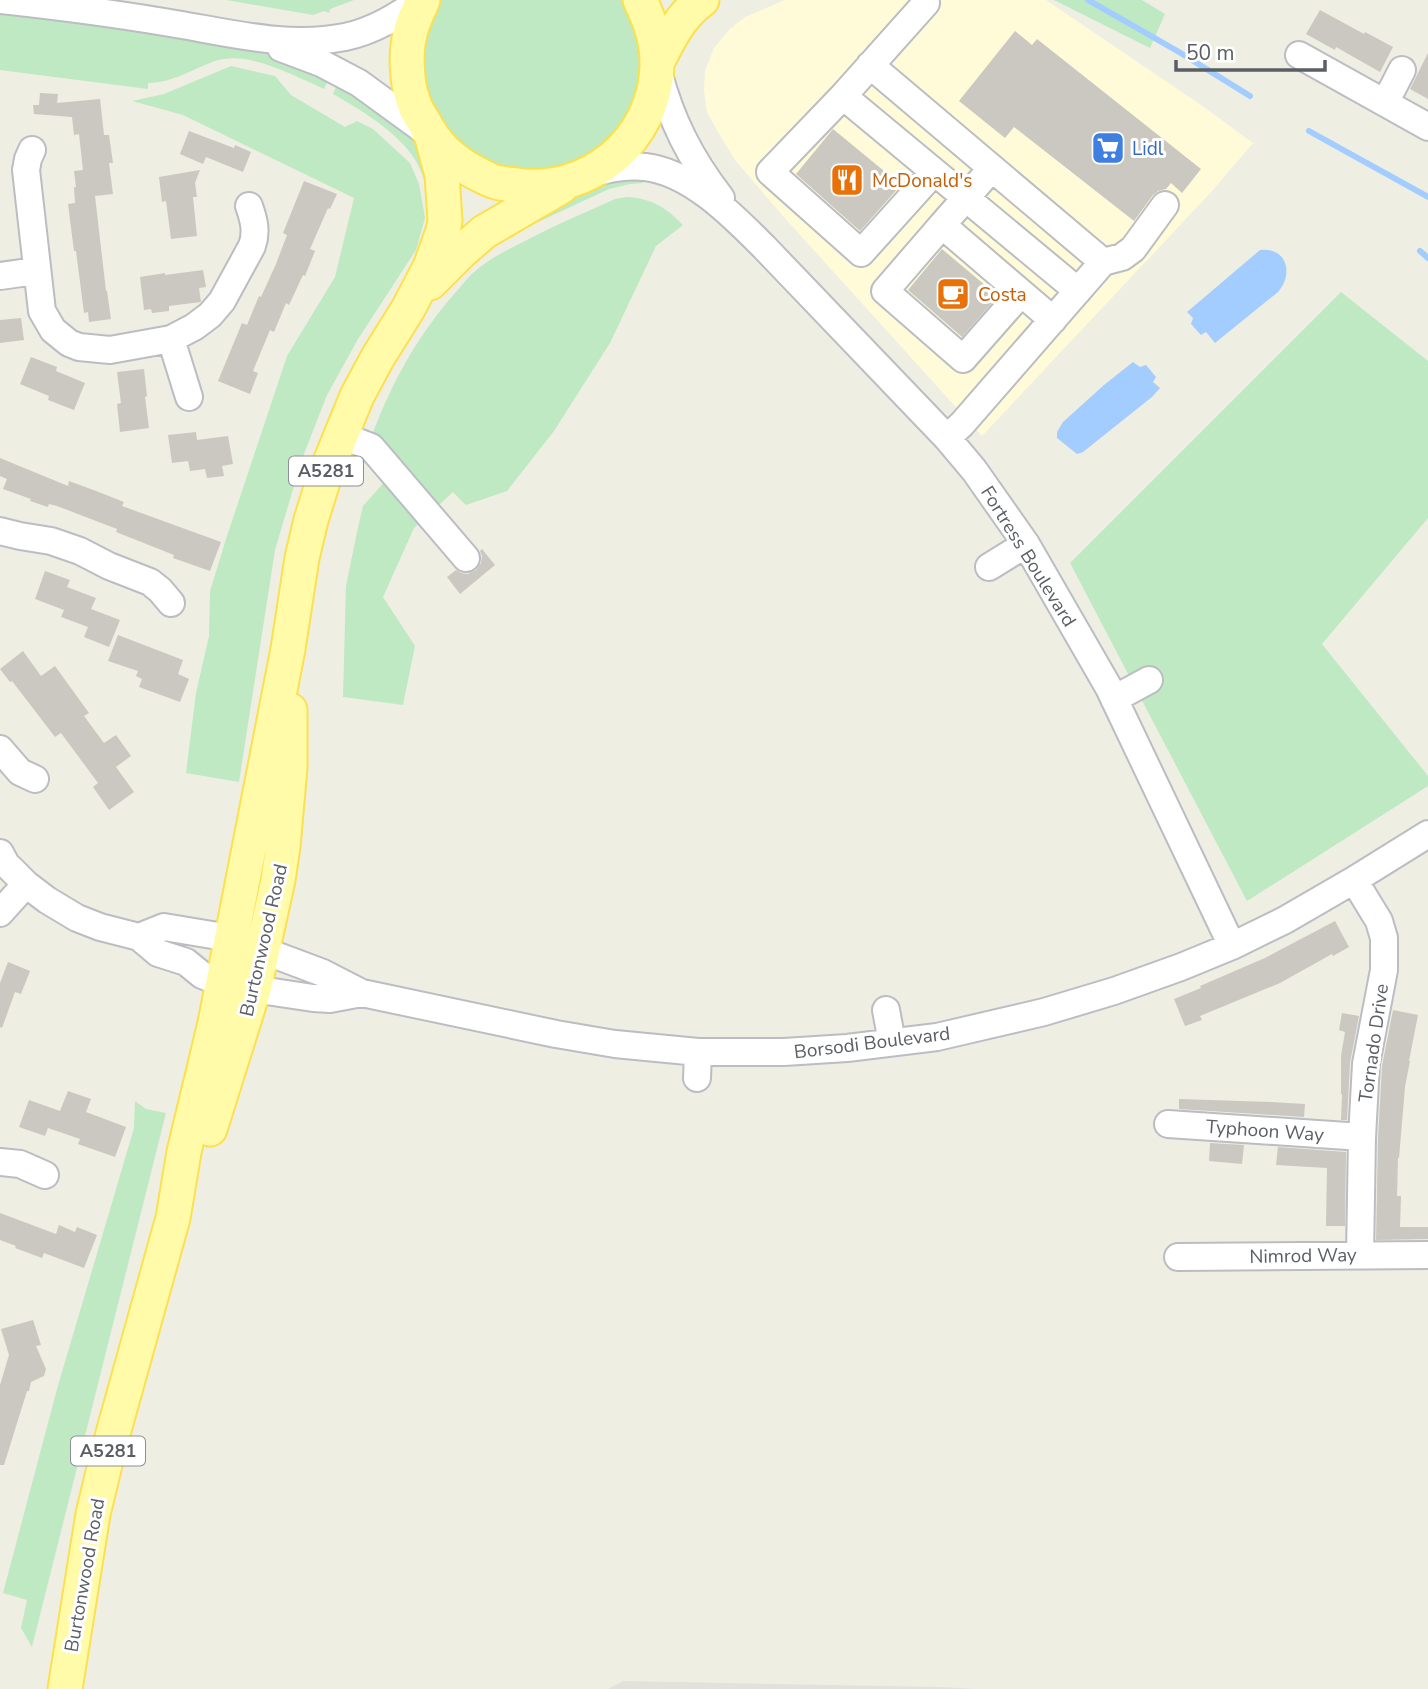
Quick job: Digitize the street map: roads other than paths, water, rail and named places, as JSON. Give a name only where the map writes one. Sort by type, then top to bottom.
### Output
[{"type":"main road","name":"A5281","points":[[422,0],[410,31],[407,67],[414,102],[431,136],[460,165],[495,182],[534,187],[580,177],[607,163],[624,148],[637,131],[648,111],[657,66],[652,26],[640,0]]},
{"type":"main road","name":"A5281","points":[[657,66],[668,40],[683,18],[702,0]]},
{"type":"main road","name":"Burtonwood Road","points":[[238,986],[230,939],[288,649],[302,558],[326,472],[341,435],[362,386],[430,267],[445,221],[442,175],[431,136]]},
{"type":"main road","name":"Burtonwood Road","points":[[408,309],[438,274],[484,232],[580,177]]},
{"type":"main road","name":"Burtonwood Road","points":[[65,1689],[93,1514],[173,1218],[184,1152],[215,1023],[262,951],[283,846],[290,768],[288,649]]},
{"type":"street","points":[[0,0],[121,15],[249,36],[312,41],[346,37],[382,25],[422,0]]},
{"type":"street","points":[[926,3],[771,172],[873,264],[949,184],[992,168]]},
{"type":"street","points":[[249,36],[338,71],[380,97],[431,136]]},
{"type":"street","points":[[1299,55],[1428,127]]},
{"type":"street","points":[[870,65],[1103,262]]},
{"type":"street","name":"Fortress Boulevard","points":[[657,66],[671,114],[705,177],[743,225],[947,438],[974,470],[1026,544],[1114,699],[1231,946]]},
{"type":"street","points":[[1385,103],[1402,70]]},
{"type":"street","points":[[843,96],[1078,291]]},
{"type":"street","points":[[33,148],[26,170],[42,311],[53,330],[69,343],[79,347],[110,350],[171,339],[210,315],[222,301],[255,238],[254,219],[247,204]]},
{"type":"street","name":"Fortress Boulevard","points":[[580,177],[617,168],[643,167],[669,173],[708,196],[743,225]]},
{"type":"street","points":[[949,184],[942,225],[885,291],[963,359],[1021,293]]},
{"type":"street","points":[[947,438],[1103,262],[1122,257],[1133,249],[1165,205]]},
{"type":"street","points":[[942,225],[1053,320]]},
{"type":"street","points":[[0,275],[36,271]]},
{"type":"street","points":[[171,339],[189,397]]},
{"type":"street","points":[[341,435],[371,447],[455,528],[466,558]]},
{"type":"street","points":[[0,531],[51,541],[80,551],[150,582],[172,604]]},
{"type":"street","points":[[989,567],[1026,544]]},
{"type":"street","points":[[1114,699],[1149,680]]},
{"type":"street","points":[[0,748],[20,772],[39,781]]},
{"type":"street","name":"Borsodi Boulevard","points":[[362,993],[323,973],[230,939],[164,927],[139,937],[158,953],[186,962],[202,975],[238,986],[330,999],[362,993],[526,1016],[615,1044],[697,1065],[784,1052],[847,1048],[937,1037],[1044,1012],[1114,991],[1231,946],[1354,880],[1428,834]]},
{"type":"street","points":[[0,853],[6,864],[47,900],[77,918],[139,937]]},
{"type":"street","name":"Tornado Drive","points":[[1354,880],[1379,921],[1384,937],[1384,970],[1366,1064],[1360,1255]]},
{"type":"street","points":[[0,913],[26,884]]},
{"type":"street","points":[[886,1010],[892,1042]]},
{"type":"street","name":"Typhoon Way","points":[[1168,1124],[1362,1137]]},
{"type":"street","points":[[0,1162],[20,1164],[48,1176]]},
{"type":"street","name":"Nimrod Way","points":[[1178,1257],[1428,1255]]},
{"type":"water","points":[[1260,250],[1269,250],[1282,257],[1286,270],[1283,285],[1215,343],[1206,332],[1201,335],[1191,324],[1193,318],[1187,312]]},
{"type":"water","points":[[1133,362],[1140,367],[1146,365],[1156,377],[1153,382],[1160,388],[1083,452],[1077,454],[1057,438],[1057,432],[1063,422]]},
{"type":"waterway","points":[[1088,0],[1250,96]]},
{"type":"waterway","points":[[1309,131],[1428,197]]},
{"type":"waterway","points":[[1420,251],[1428,258]]},
{"type":"place","name":"Lidl","points":[[1108,148]]},
{"type":"place","name":"McDonald's","points":[[847,180]]},
{"type":"place","name":"Costa","points":[[953,294]]}]
